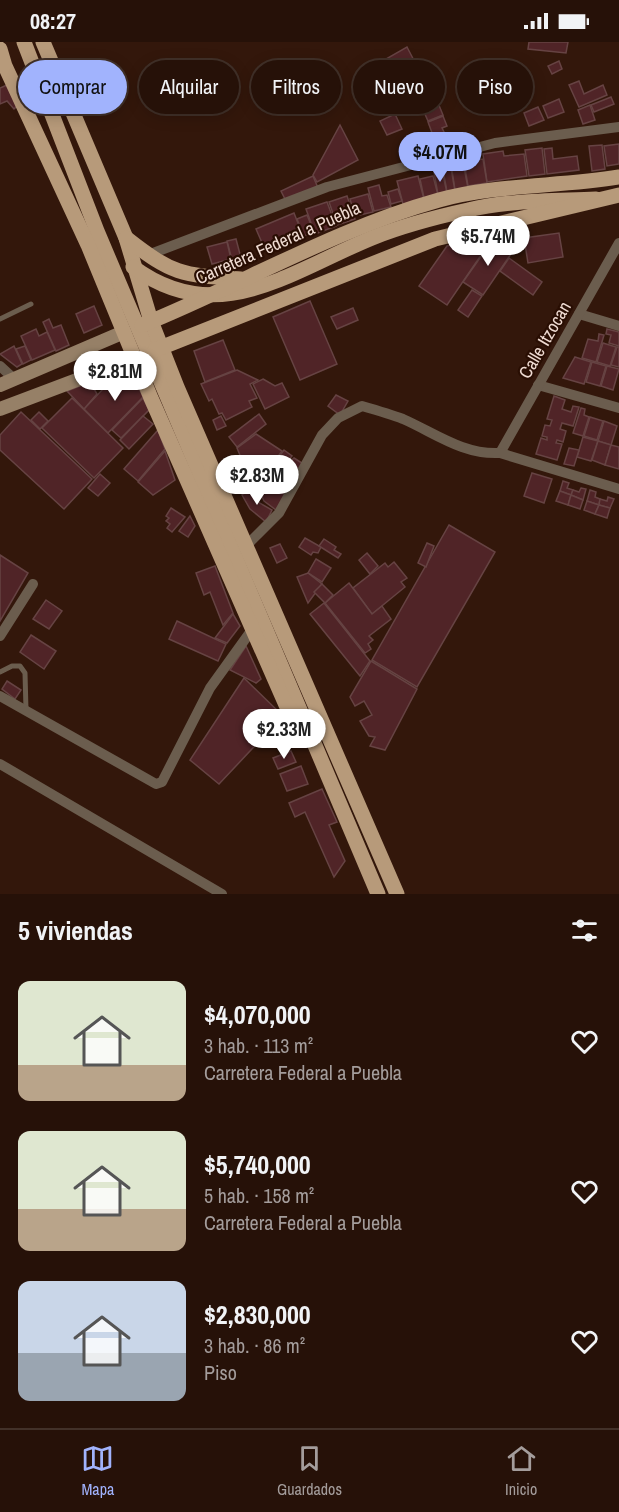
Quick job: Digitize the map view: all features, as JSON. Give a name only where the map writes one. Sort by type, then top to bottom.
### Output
[{"type":"main road","points":[[24,42],[124,332],[151,398],[256,625],[304,722],[378,894]]},
{"type":"main road","points":[[43,42],[124,234],[151,321],[177,387],[397,894]]},
{"type":"main road","points":[[0,49],[5,66],[94,241],[256,625]]},
{"type":"main road","name":"Carretera Federal a Puebla","points":[[6,382],[151,321],[380,219],[441,200],[496,189],[619,177]]},
{"type":"main road","points":[[94,241],[158,283],[182,292],[219,296],[237,294],[282,280],[373,238],[470,209],[514,203],[596,199],[619,195]]},
{"type":"main road","points":[[0,409],[435,239],[554,213],[596,199]]},
{"type":"main road","points":[[94,241],[124,234]]},
{"type":"main road","points":[[124,234],[160,265],[186,274],[244,279],[258,285],[262,299],[259,308]]},
{"type":"main road","points":[[226,288],[223,300],[225,307],[237,317]]},
{"type":"main road","points":[[151,398],[177,387]]},
{"type":"main road","points":[[338,802],[353,795]]},
{"type":"street","points":[[148,255],[327,187],[495,143],[619,127]]},
{"type":"street","name":"Calle Itzocan","points":[[500,453],[619,243]]},
{"type":"street","points":[[579,314],[619,326]]},
{"type":"street","points":[[0,366],[6,382]]},
{"type":"street","points":[[538,385],[619,408]]},
{"type":"street","points":[[246,546],[279,513],[321,435],[338,418],[362,406],[403,419],[451,444],[488,454],[500,453],[619,489]]},
{"type":"street","points":[[0,636],[33,584]]},
{"type":"street","points":[[0,696],[156,784],[162,782],[210,688],[256,625]]},
{"type":"street","points":[[0,764],[222,894]]},
{"type":"lane","points":[[0,319],[31,304]]},
{"type":"lane","points":[[0,672],[12,666],[20,666],[25,673],[26,711]]},
{"type":"building","points":[[529,42],[568,42],[566,53],[528,49]]},
{"type":"building","points":[[407,47],[414,60],[387,60]]},
{"type":"building","points":[[559,61],[562,69],[552,74],[548,66]]},
{"type":"building","points":[[579,81],[584,94],[603,85],[607,95],[579,107],[569,85]]},
{"type":"building","points":[[7,85],[18,105],[14,109],[7,101],[0,104],[0,88]]},
{"type":"building","points":[[611,97],[614,104],[594,112],[591,105]]},
{"type":"building","points":[[559,99],[564,112],[548,118],[543,106]]},
{"type":"building","points":[[590,105],[595,120],[583,124],[578,110]]},
{"type":"building","points":[[538,107],[544,120],[529,126],[524,114],[533,114],[533,109]]},
{"type":"building","points":[[395,114],[402,129],[387,135],[380,121]]},
{"type":"building","points":[[425,114],[443,114],[443,115],[428,121]]},
{"type":"building","points":[[443,116],[447,126],[442,128],[446,136],[435,141],[428,122]]},
{"type":"building","points":[[340,125],[358,160],[317,182],[313,175]]},
{"type":"building","points":[[619,144],[619,164],[607,166],[604,146]]},
{"type":"building","points":[[602,145],[605,169],[592,171],[589,146]]},
{"type":"building","points":[[542,148],[545,174],[529,176],[525,150]]},
{"type":"building","points":[[552,148],[553,159],[577,156],[579,170],[547,174],[544,149]]},
{"type":"building","points":[[503,151],[504,156],[524,154],[527,176],[487,182],[483,154]]},
{"type":"building","points":[[483,159],[487,183],[468,186],[464,162]]},
{"type":"building","points":[[463,162],[468,188],[455,190],[451,164]]},
{"type":"building","points":[[451,168],[455,191],[447,192],[443,170]]},
{"type":"building","points":[[442,170],[447,193],[438,195],[434,172]]},
{"type":"building","points":[[313,176],[318,188],[287,203],[281,191]]},
{"type":"building","points":[[418,176],[424,199],[403,204],[397,181]]},
{"type":"building","points":[[433,176],[438,195],[424,198],[420,179]]},
{"type":"building","points":[[379,185],[382,196],[387,195],[391,207],[374,211],[368,188]]},
{"type":"building","points":[[398,189],[402,201],[391,204],[388,192]]},
{"type":"building","points":[[368,194],[373,212],[355,216],[350,199]]},
{"type":"building","points":[[347,196],[355,219],[337,225],[329,202]]},
{"type":"building","points":[[327,202],[336,226],[315,234],[306,209]]},
{"type":"building","points":[[294,213],[303,236],[266,252],[256,229]]},
{"type":"building","points":[[307,215],[314,232],[304,236],[297,219]]},
{"type":"building","points":[[508,233],[520,242],[513,251],[501,242]]},
{"type":"building","points":[[559,233],[563,257],[528,263],[524,238]]},
{"type":"building","points":[[489,237],[492,239],[447,305],[419,286],[447,246]]},
{"type":"building","points":[[494,238],[513,251],[483,295],[463,282]]},
{"type":"building","points":[[236,239],[241,258],[232,260],[227,241]]},
{"type":"building","points":[[227,242],[231,259],[212,264],[207,247]]},
{"type":"building","points":[[509,258],[542,282],[533,295],[500,271]]},
{"type":"building","points":[[472,290],[482,296],[468,317],[458,310]]},
{"type":"building","points":[[310,301],[337,364],[300,380],[273,317]]},
{"type":"building","points":[[94,306],[102,325],[84,333],[76,314]]},
{"type":"building","points":[[353,308],[358,320],[337,329],[331,317]]},
{"type":"building","points":[[49,319],[53,328],[61,325],[69,345],[56,351],[43,322]]},
{"type":"building","points":[[36,329],[39,336],[47,332],[55,350],[32,360],[21,336]]},
{"type":"building","points":[[607,329],[619,332],[619,346],[609,343],[611,335],[606,334]]},
{"type":"building","points":[[599,334],[604,335],[596,362],[582,358],[588,339],[598,341]]},
{"type":"building","points":[[223,340],[235,370],[205,382],[194,351]]},
{"type":"building","points":[[603,343],[616,347],[610,366],[597,362]]},
{"type":"building","points":[[14,346],[22,364],[17,367],[0,354]]},
{"type":"building","points":[[25,346],[31,360],[23,364],[16,349]]},
{"type":"building","points":[[617,347],[619,347],[619,367],[611,365]]},
{"type":"building","points":[[575,357],[591,362],[584,384],[563,378]]},
{"type":"building","points":[[592,362],[606,366],[600,386],[586,382]]},
{"type":"building","points":[[607,366],[619,369],[613,390],[601,386]]},
{"type":"building","points":[[237,370],[258,380],[250,384],[257,398],[249,401],[252,407],[226,420],[222,413],[219,414],[212,399],[209,401],[201,384]]},
{"type":"building","points":[[132,373],[143,397],[108,433],[84,409],[103,389]]},
{"type":"building","points":[[263,379],[275,386],[282,383],[289,397],[265,409],[253,384]]},
{"type":"building","points":[[90,382],[97,394],[84,409],[67,391]]},
{"type":"building","points":[[336,395],[348,401],[340,415],[328,406]]},
{"type":"building","points":[[554,396],[565,400],[562,409],[571,412],[573,406],[579,407],[573,426],[562,423],[560,429],[566,431],[563,442],[557,440],[556,443],[562,444],[557,460],[536,454],[541,438],[547,440],[547,437],[542,436],[545,425],[550,426],[552,420],[547,419]]},
{"type":"building","points":[[72,398],[123,448],[94,478],[42,428]]},
{"type":"building","points":[[143,398],[149,410],[121,438],[112,430]]},
{"type":"building","points":[[581,408],[585,409],[584,415],[589,417],[583,436],[573,433]]},
{"type":"building","points":[[21,412],[92,479],[64,509],[0,450],[0,435]]},
{"type":"building","points":[[39,412],[48,421],[40,429],[31,420]]},
{"type":"building","points":[[259,414],[266,424],[237,447],[229,437]]},
{"type":"building","points":[[143,416],[153,424],[129,449],[120,440]]},
{"type":"building","points":[[221,416],[226,426],[217,430],[213,420]]},
{"type":"building","points":[[590,417],[603,421],[597,440],[584,436]]},
{"type":"building","points":[[604,421],[617,426],[611,445],[598,441]]},
{"type":"building","points":[[158,430],[165,449],[138,481],[124,469]]},
{"type":"building","points":[[256,434],[282,451],[254,489],[237,448]]},
{"type":"building","points":[[583,437],[598,441],[591,461],[577,457]]},
{"type":"building","points":[[598,441],[611,445],[605,465],[592,460]]},
{"type":"building","points":[[611,445],[619,447],[619,469],[605,465]]},
{"type":"building","points":[[569,448],[579,450],[574,466],[564,464]]},
{"type":"building","points":[[284,450],[292,456],[280,471],[270,469]]},
{"type":"building","points":[[165,451],[175,480],[153,495],[138,482]]},
{"type":"building","points":[[294,458],[305,465],[292,483],[280,471]]},
{"type":"building","points":[[269,472],[292,487],[276,510],[264,501],[258,488]]},
{"type":"building","points":[[532,473],[552,479],[544,503],[524,496]]},
{"type":"building","points":[[100,474],[110,483],[98,496],[88,488]]},
{"type":"building","points":[[563,481],[569,483],[567,488],[573,490],[571,495],[560,491]]},
{"type":"building","points":[[250,488],[256,501],[272,510],[266,522],[250,509],[242,495]]},
{"type":"building","points":[[581,488],[586,489],[583,500],[571,495],[573,490],[579,492]]},
{"type":"building","points":[[590,490],[596,492],[595,497],[600,499],[599,505],[587,501]]},
{"type":"building","points":[[560,491],[571,495],[568,505],[556,501]]},
{"type":"building","points":[[571,495],[583,500],[580,509],[568,505]]},
{"type":"building","points":[[608,497],[614,499],[610,508],[599,505],[600,499],[607,501]]},
{"type":"building","points":[[587,501],[599,505],[595,514],[584,510]]},
{"type":"building","points":[[599,505],[610,508],[607,518],[595,514]]},
{"type":"building","points":[[171,508],[185,517],[172,532],[167,528],[170,524],[166,521]]},
{"type":"building","points":[[190,516],[195,526],[188,537],[179,531]]},
{"type":"building","points":[[449,525],[495,552],[417,687],[372,660]]},
{"type":"building","points":[[305,538],[321,547],[318,553],[313,552],[311,555],[299,547]]},
{"type":"building","points":[[324,539],[336,547],[334,550],[341,554],[338,558],[319,546]]},
{"type":"building","points":[[427,543],[434,546],[426,567],[418,563]]},
{"type":"building","points":[[280,544],[287,558],[277,563],[270,548]]},
{"type":"building","points":[[367,553],[378,566],[370,574],[359,560]]},
{"type":"building","points":[[0,555],[28,573],[0,621]]},
{"type":"building","points":[[316,559],[331,568],[322,582],[308,573]]},
{"type":"building","points":[[394,562],[407,578],[401,582],[405,587],[372,614],[353,588],[385,563],[388,567]]},
{"type":"building","points":[[215,566],[233,613],[223,625],[210,592],[204,595],[196,573]]},
{"type":"building","points":[[308,573],[322,584],[308,603],[297,577]]},
{"type":"building","points":[[349,583],[372,614],[382,606],[391,619],[369,636],[373,640],[368,644],[371,649],[365,653],[325,603]]},
{"type":"building","points":[[322,584],[333,595],[325,603],[314,592]]},
{"type":"building","points":[[46,600],[62,611],[49,629],[33,619]]},
{"type":"building","points":[[324,603],[370,661],[360,676],[310,614]]},
{"type":"building","points":[[233,614],[240,626],[227,643],[215,638]]},
{"type":"building","points":[[177,621],[226,644],[218,661],[169,639]]},
{"type":"building","points":[[31,635],[56,651],[44,669],[20,652]]},
{"type":"building","points":[[246,646],[261,679],[256,683],[230,670]]},
{"type":"building","points":[[371,661],[417,689],[385,750],[370,746],[375,737],[369,736],[360,721],[372,715],[364,701],[355,706],[350,697]]},
{"type":"building","points":[[244,678],[283,716],[219,784],[190,760]]},
{"type":"building","points":[[7,681],[21,690],[15,699],[2,689]]},
{"type":"building","points":[[291,751],[296,762],[278,769],[273,758]]},
{"type":"building","points":[[301,766],[308,784],[287,791],[280,774]]},
{"type":"building","points":[[322,789],[337,822],[329,825],[345,861],[334,877],[305,812],[295,817],[289,803]]}]
